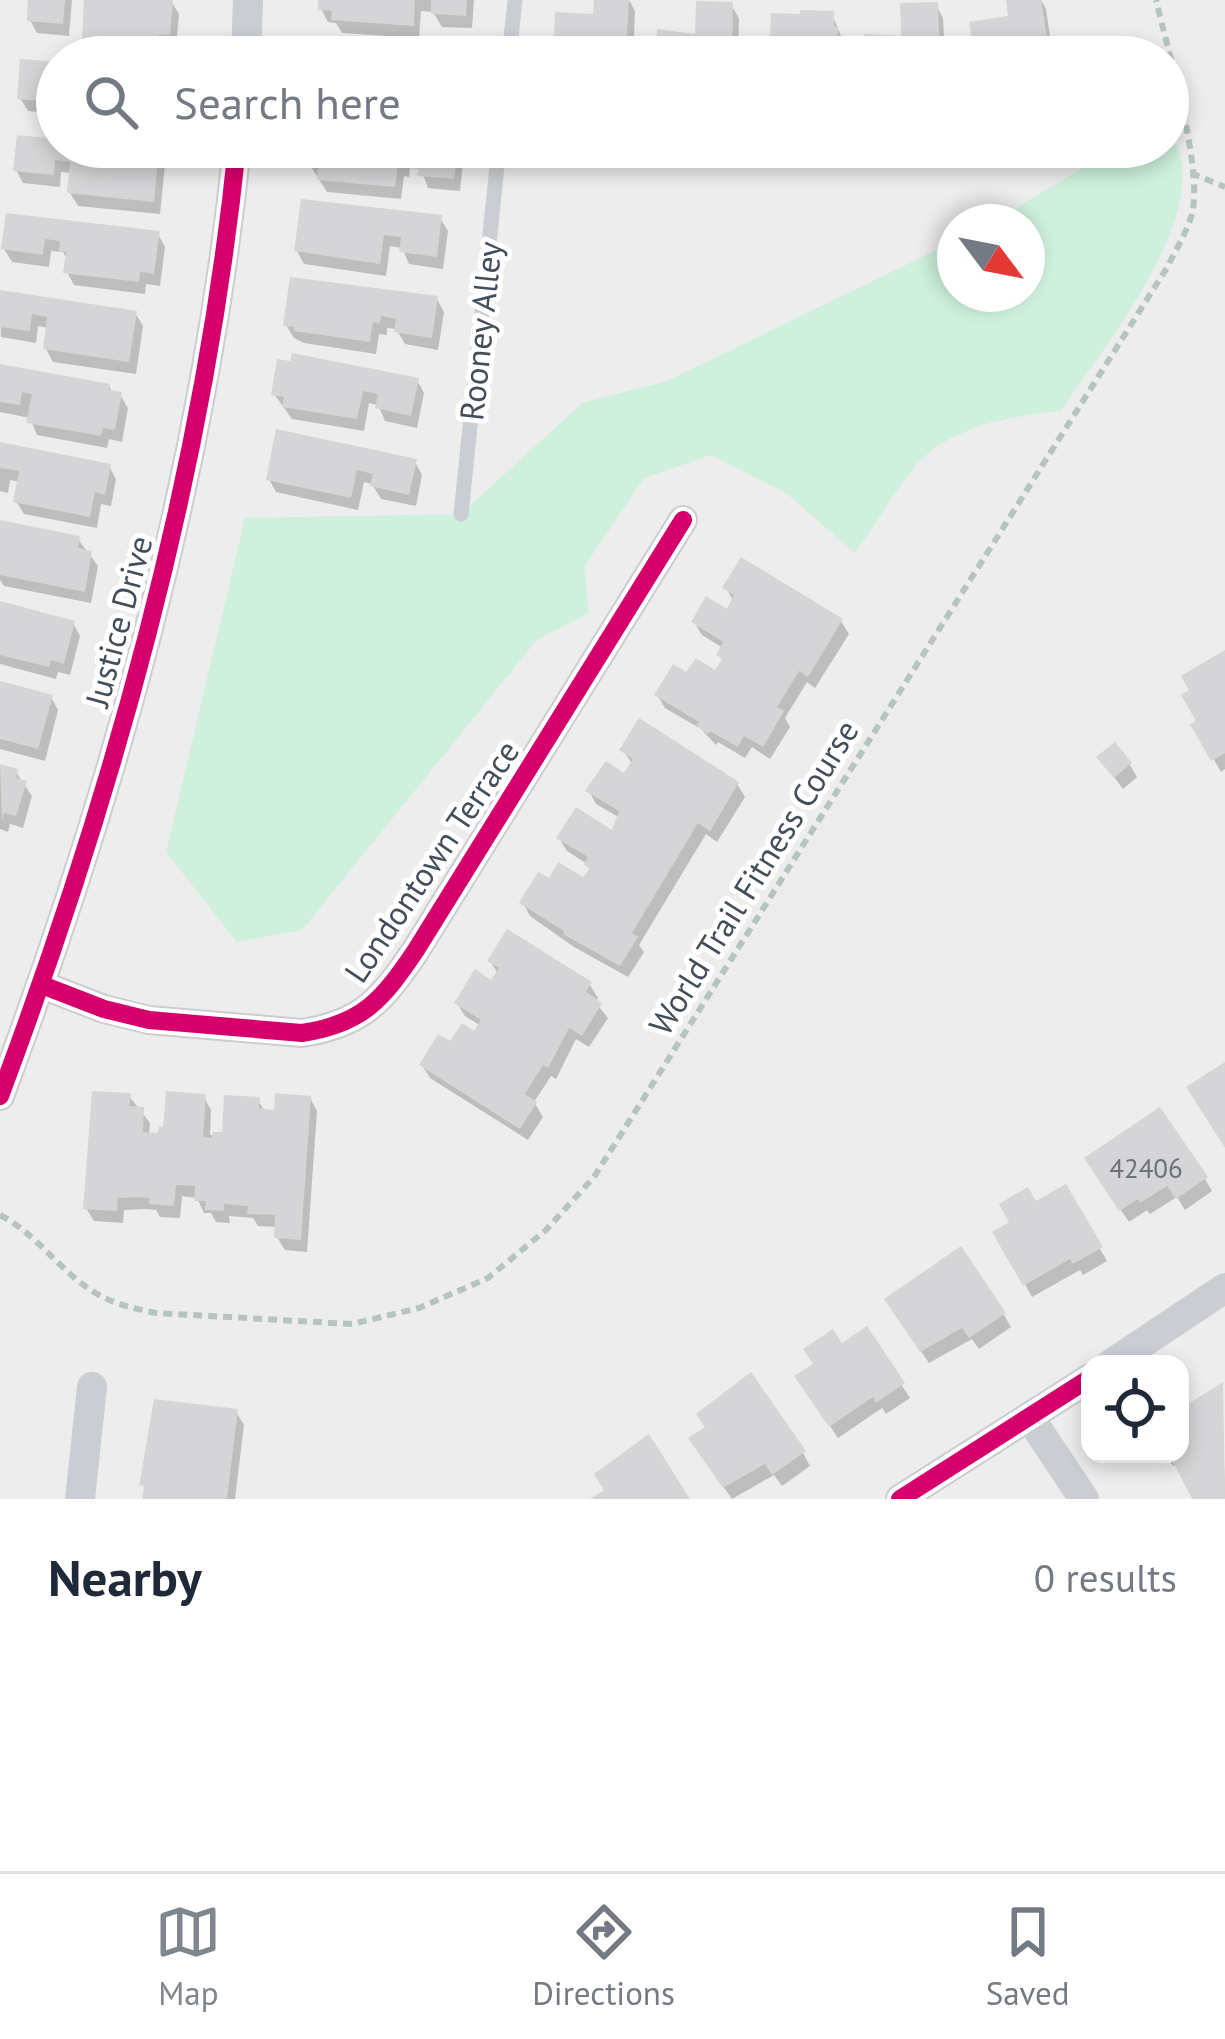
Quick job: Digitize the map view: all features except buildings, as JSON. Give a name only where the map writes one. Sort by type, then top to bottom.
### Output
[{"type":"street","points":[[247,36],[248,0]]},
{"type":"street","name":"Justice Drive","points":[[0,1096],[42,985],[144,647],[183,491],[234,168]]},
{"type":"street","name":"Londontown Terrace","points":[[42,985],[149,1020],[302,1033],[327,1029],[370,1008],[388,992],[416,950],[683,520]]},
{"type":"street","points":[[1124,1355],[1225,1288]]},
{"type":"street","points":[[900,1499],[1081,1384]]},
{"type":"street","points":[[80,1499],[92,1387]]},
{"type":"street","points":[[1030,1418],[1084,1499]]},
{"type":"lane","points":[[511,36],[515,0]]},
{"type":"lane","name":"Rooney Alley","points":[[461,514],[498,168]]},
{"type":"path","points":[[1191,173],[1225,188]]},
{"type":"green space","points":[[1082,168],[1181,168],[1181,196],[1151,274],[1061,411],[986,424],[934,449],[904,480],[855,553],[787,494],[711,455],[644,478],[584,567],[589,613],[536,641],[302,930],[237,942],[166,852],[245,518],[461,514],[582,403],[667,381],[937,250],[937,312],[1045,312],[1045,204],[1023,204]]},
{"type":"cycle path","points":[[0,1096],[80,865],[149,629],[202,390],[234,168]]},
{"type":"cycle path","points":[[42,985],[149,1020],[302,1033],[341,1023],[370,1006],[416,950],[683,520]]},
{"type":"cycle path","points":[[900,1499],[1081,1384]]}]
